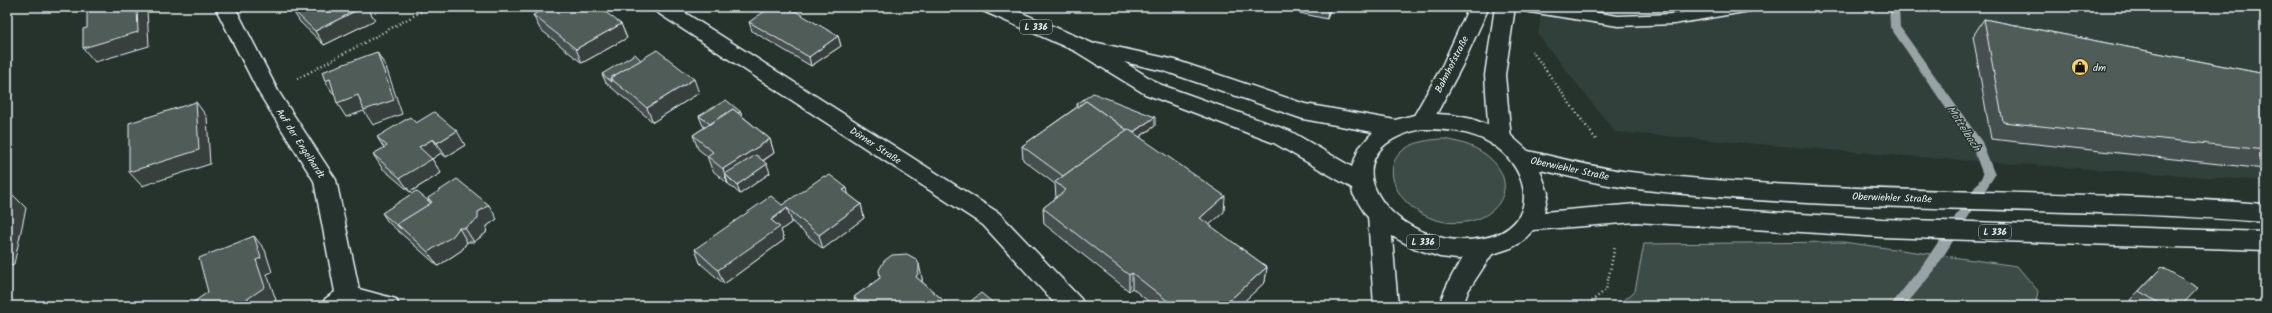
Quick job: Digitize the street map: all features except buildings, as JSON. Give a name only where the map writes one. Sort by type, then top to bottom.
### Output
[{"type":"main road","name":"Auf der Engelhardt","points":[[225,7],[269,93],[325,180],[341,301]]},
{"type":"main road","name":"Dörner Straße","points":[[662,7],[991,219],[1072,306]]},
{"type":"main road","name":"L 336","points":[[990,7],[1082,46],[1152,89],[1282,137],[1362,183]]},
{"type":"main road","name":"Bahnhofstraße","points":[[1422,121],[1452,66],[1479,7]]},
{"type":"main road","points":[[1500,140],[1495,75],[1505,7]]},
{"type":"main road","name":"L 336","points":[[1082,46],[1168,65],[1303,111],[1396,128]]},
{"type":"main road","name":"L 336","points":[[1422,121],[1449,122],[1475,128],[1500,140],[1521,158],[1532,173],[1537,190],[1536,207],[1529,222],[1510,238],[1484,248],[1456,250],[1427,244],[1400,232],[1379,215],[1368,199],[1362,183],[1362,166],[1368,150],[1380,137],[1396,128],[1422,121]]},
{"type":"main road","name":"Oberwiehler Straße","points":[[1521,158],[1628,180],[1780,193],[2188,207],[2265,213]]},
{"type":"main road","name":"L 336","points":[[1529,222],[1636,213],[1882,228],[2108,237],[2265,241]]},
{"type":"main road","points":[[1379,215],[1386,306]]},
{"type":"main road","points":[[1451,306],[1457,288],[1484,248]]},
{"type":"main road","points":[[341,301],[387,306]]},
{"type":"lane","points":[[1530,7],[1618,21],[1674,19],[1744,7]]},
{"type":"path","points":[[269,93],[430,7]]},
{"type":"path","points":[[1529,48],[1598,141]]},
{"type":"path","points":[[1585,306],[1606,290],[1615,246]]},
{"type":"shaded area","points":[[1542,7],[2265,7],[2265,181],[1903,156],[1615,132],[1538,35]]},
{"type":"shaded area","points":[[1444,139],[1463,143],[1475,148],[1491,159],[1499,169],[1504,180],[1504,189],[1501,199],[1496,207],[1488,214],[1478,219],[1466,222],[1442,221],[1421,214],[1405,201],[1395,185],[1392,169],[1399,154],[1415,144]]},
{"type":"shaded area","points":[[1843,242],[2017,266],[2038,291],[2035,306],[1617,306],[1635,291],[1644,244]]},
{"type":"waterway","name":"Mottelbach","points":[[1894,7],[1895,27],[1978,145],[1989,175],[1929,267],[1897,306]]},
{"type":"place","name":"dm","points":[[2080,67]]}]
